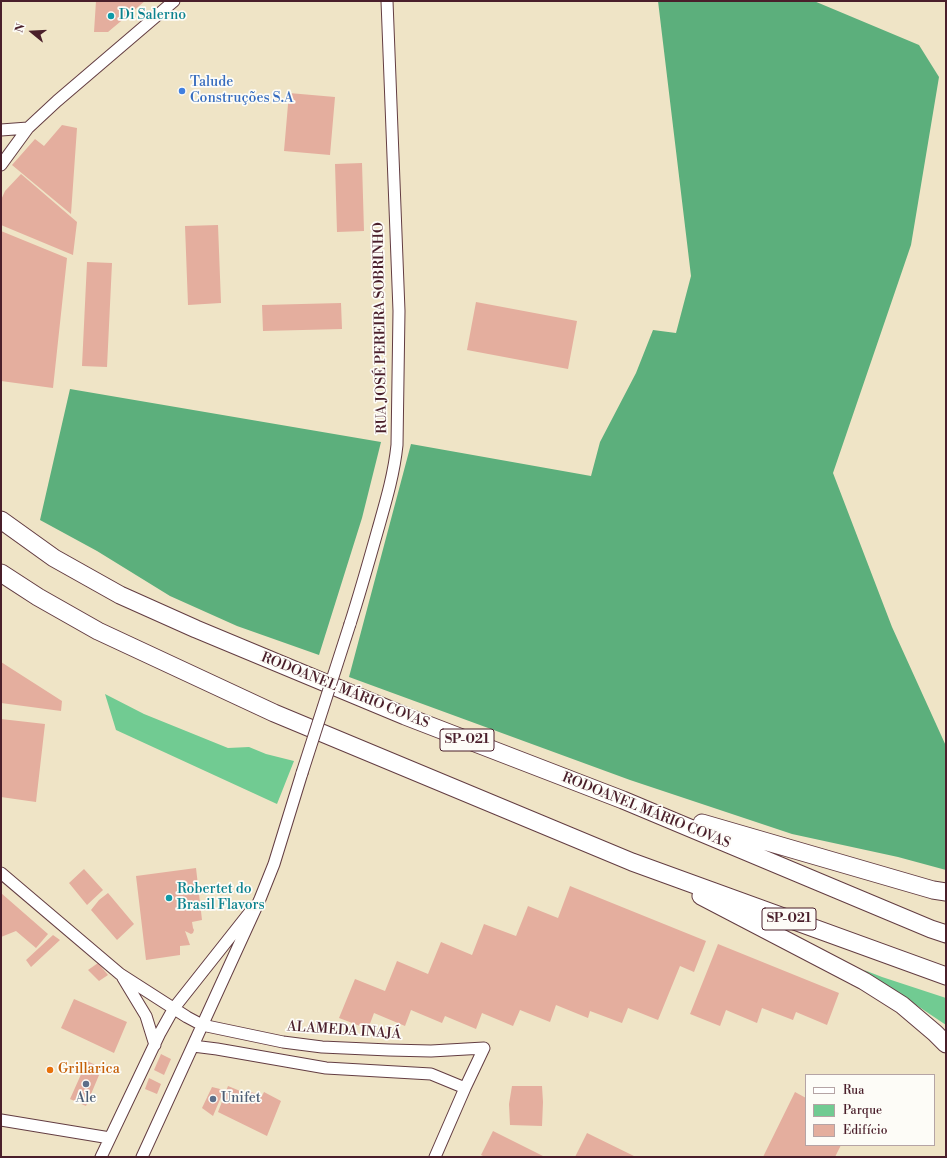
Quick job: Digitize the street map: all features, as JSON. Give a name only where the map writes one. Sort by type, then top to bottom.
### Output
[{"type":"highway","name":"RODOANEL MÁRIO COVAS","points":[[1,520],[61,562],[120,595],[189,626],[405,716],[623,800],[930,929],[946,934]]},
{"type":"highway","name":"SP-021","points":[[1,573],[38,597],[98,631],[274,713],[632,862],[946,976]]},
{"type":"highway","points":[[623,800],[933,890],[946,892]]},
{"type":"highway","points":[[632,862],[864,981],[902,1005],[946,1044]]},
{"type":"street","points":[[1,165],[28,128],[57,101],[174,1]]},
{"type":"street","name":"RUA JOSÉ PEREIRA SOBRINHO","points":[[142,1157],[260,899],[274,864],[350,624],[394,466],[397,445],[398,311],[387,1]]},
{"type":"street","points":[[1,130],[28,128]]},
{"type":"street","points":[[1,873],[120,974],[146,1016],[155,1045]]},
{"type":"street","name":"RUA JOSÉ PEREIRA SOBRINHO","points":[[101,1157],[174,1008],[260,899]]},
{"type":"street","name":"ALAMEDA INAJÁ","points":[[120,974],[202,1025],[282,1042],[322,1047],[424,1051],[484,1048],[465,1088]]},
{"type":"street","points":[[193,1046],[326,1068],[432,1074],[465,1088],[435,1157]]},
{"type":"street","points":[[1,1120],[110,1138]]},
{"type":"green space","points":[[658,1],[814,1],[919,45],[939,77],[911,245],[833,473],[892,627],[946,746],[946,870],[898,857],[792,834],[630,780],[349,677],[411,444],[591,476],[600,442],[636,373],[653,330],[676,333],[691,276]]},
{"type":"green space","points":[[70,389],[381,442],[362,518],[319,655],[237,626],[170,596],[97,551],[40,520]]},
{"type":"green space","points":[[105,694],[144,714],[228,748],[249,747],[266,754],[294,761],[277,804],[116,730]]},
{"type":"green space","points":[[864,970],[946,998],[946,1025]]},
{"type":"building","name":"Di Salerno","points":[[96,1],[145,1],[108,32],[94,32]]},
{"type":"building","points":[[289,93],[335,97],[330,155],[284,151]]},
{"type":"building","points":[[62,125],[77,128],[71,214],[12,165],[35,139],[44,146]]},
{"type":"building","points":[[362,163],[364,231],[337,232],[335,164]]},
{"type":"building","points":[[21,174],[77,222],[73,255],[1,225],[1,200],[5,191]]},
{"type":"building","points":[[218,225],[221,303],[188,305],[185,226]]},
{"type":"building","points":[[1,231],[67,258],[53,388],[1,381]]},
{"type":"building","points":[[87,262],[112,263],[107,367],[82,366]]},
{"type":"building","points":[[476,302],[577,321],[568,369],[467,350]]},
{"type":"building","points":[[341,303],[342,329],[263,331],[262,305]]},
{"type":"building","points":[[1,662],[62,701],[61,711],[1,703]]},
{"type":"building","points":[[1,719],[45,724],[36,802],[1,797]]},
{"type":"building","name":"Robertet do Brasil Flavors","points":[[196,868],[202,920],[192,922],[194,930],[193,933],[191,934],[185,931],[190,945],[180,946],[180,955],[146,960],[136,876]]},
{"type":"building","points":[[84,869],[103,890],[87,905],[69,883]]},
{"type":"building","points":[[570,886],[706,941],[694,972],[680,966],[658,1020],[628,1008],[622,1023],[590,1011],[588,1018],[556,1005],[550,1022],[520,1010],[513,1026],[482,1013],[476,1029],[445,1016],[442,1023],[411,1010],[405,1026],[374,1013],[368,1029],[339,1018],[355,979],[385,991],[397,961],[428,974],[441,942],[472,955],[484,924],[516,936],[528,906],[558,918]]},
{"type":"building","points":[[1,893],[48,934],[36,948],[16,931],[1,937]]},
{"type":"building","points":[[108,893],[134,924],[117,940],[91,910],[99,900]]},
{"type":"building","points":[[53,935],[60,940],[31,967],[26,960]]},
{"type":"building","points":[[718,944],[839,993],[827,1025],[796,1012],[793,1020],[762,1008],[757,1023],[726,1010],[720,1026],[690,1014]]},
{"type":"building","points":[[98,963],[108,975],[99,981],[88,970]]},
{"type":"building","points":[[74,999],[127,1022],[114,1053],[61,1028]]},
{"type":"building","points":[[161,1054],[171,1059],[164,1075],[154,1070]]},
{"type":"building","name":"Ale","points":[[87,1061],[102,1068],[86,1106],[70,1099]]},
{"type":"building","points":[[149,1078],[161,1084],[157,1094],[145,1089]]},
{"type":"building","points":[[228,1086],[245,1093],[246,1090],[262,1096],[264,1092],[281,1101],[267,1136],[218,1112]]},
{"type":"building","points":[[512,1086],[542,1086],[542,1126],[510,1125],[509,1104]]},
{"type":"building","name":"Unifet","points":[[212,1087],[224,1090],[213,1116],[202,1108]]},
{"type":"building","points":[[795,1092],[805,1097],[805,1146],[840,1146],[835,1157],[763,1157]]},
{"type":"building","points":[[493,1131],[545,1157],[485,1157],[481,1155]]},
{"type":"building","points":[[587,1133],[636,1157],[575,1157]]},
{"type":"place","name":"Di Salerno","points":[[111,16]]},
{"type":"place","name":"Talude Construções S.A","points":[[182,91]]},
{"type":"place","name":"Robertet do Brasil Flavors","points":[[169,898]]},
{"type":"place","name":"Grillarica","points":[[50,1070]]},
{"type":"place","name":"Ale","points":[[86,1084]]},
{"type":"place","name":"Unifet","points":[[213,1099]]}]
